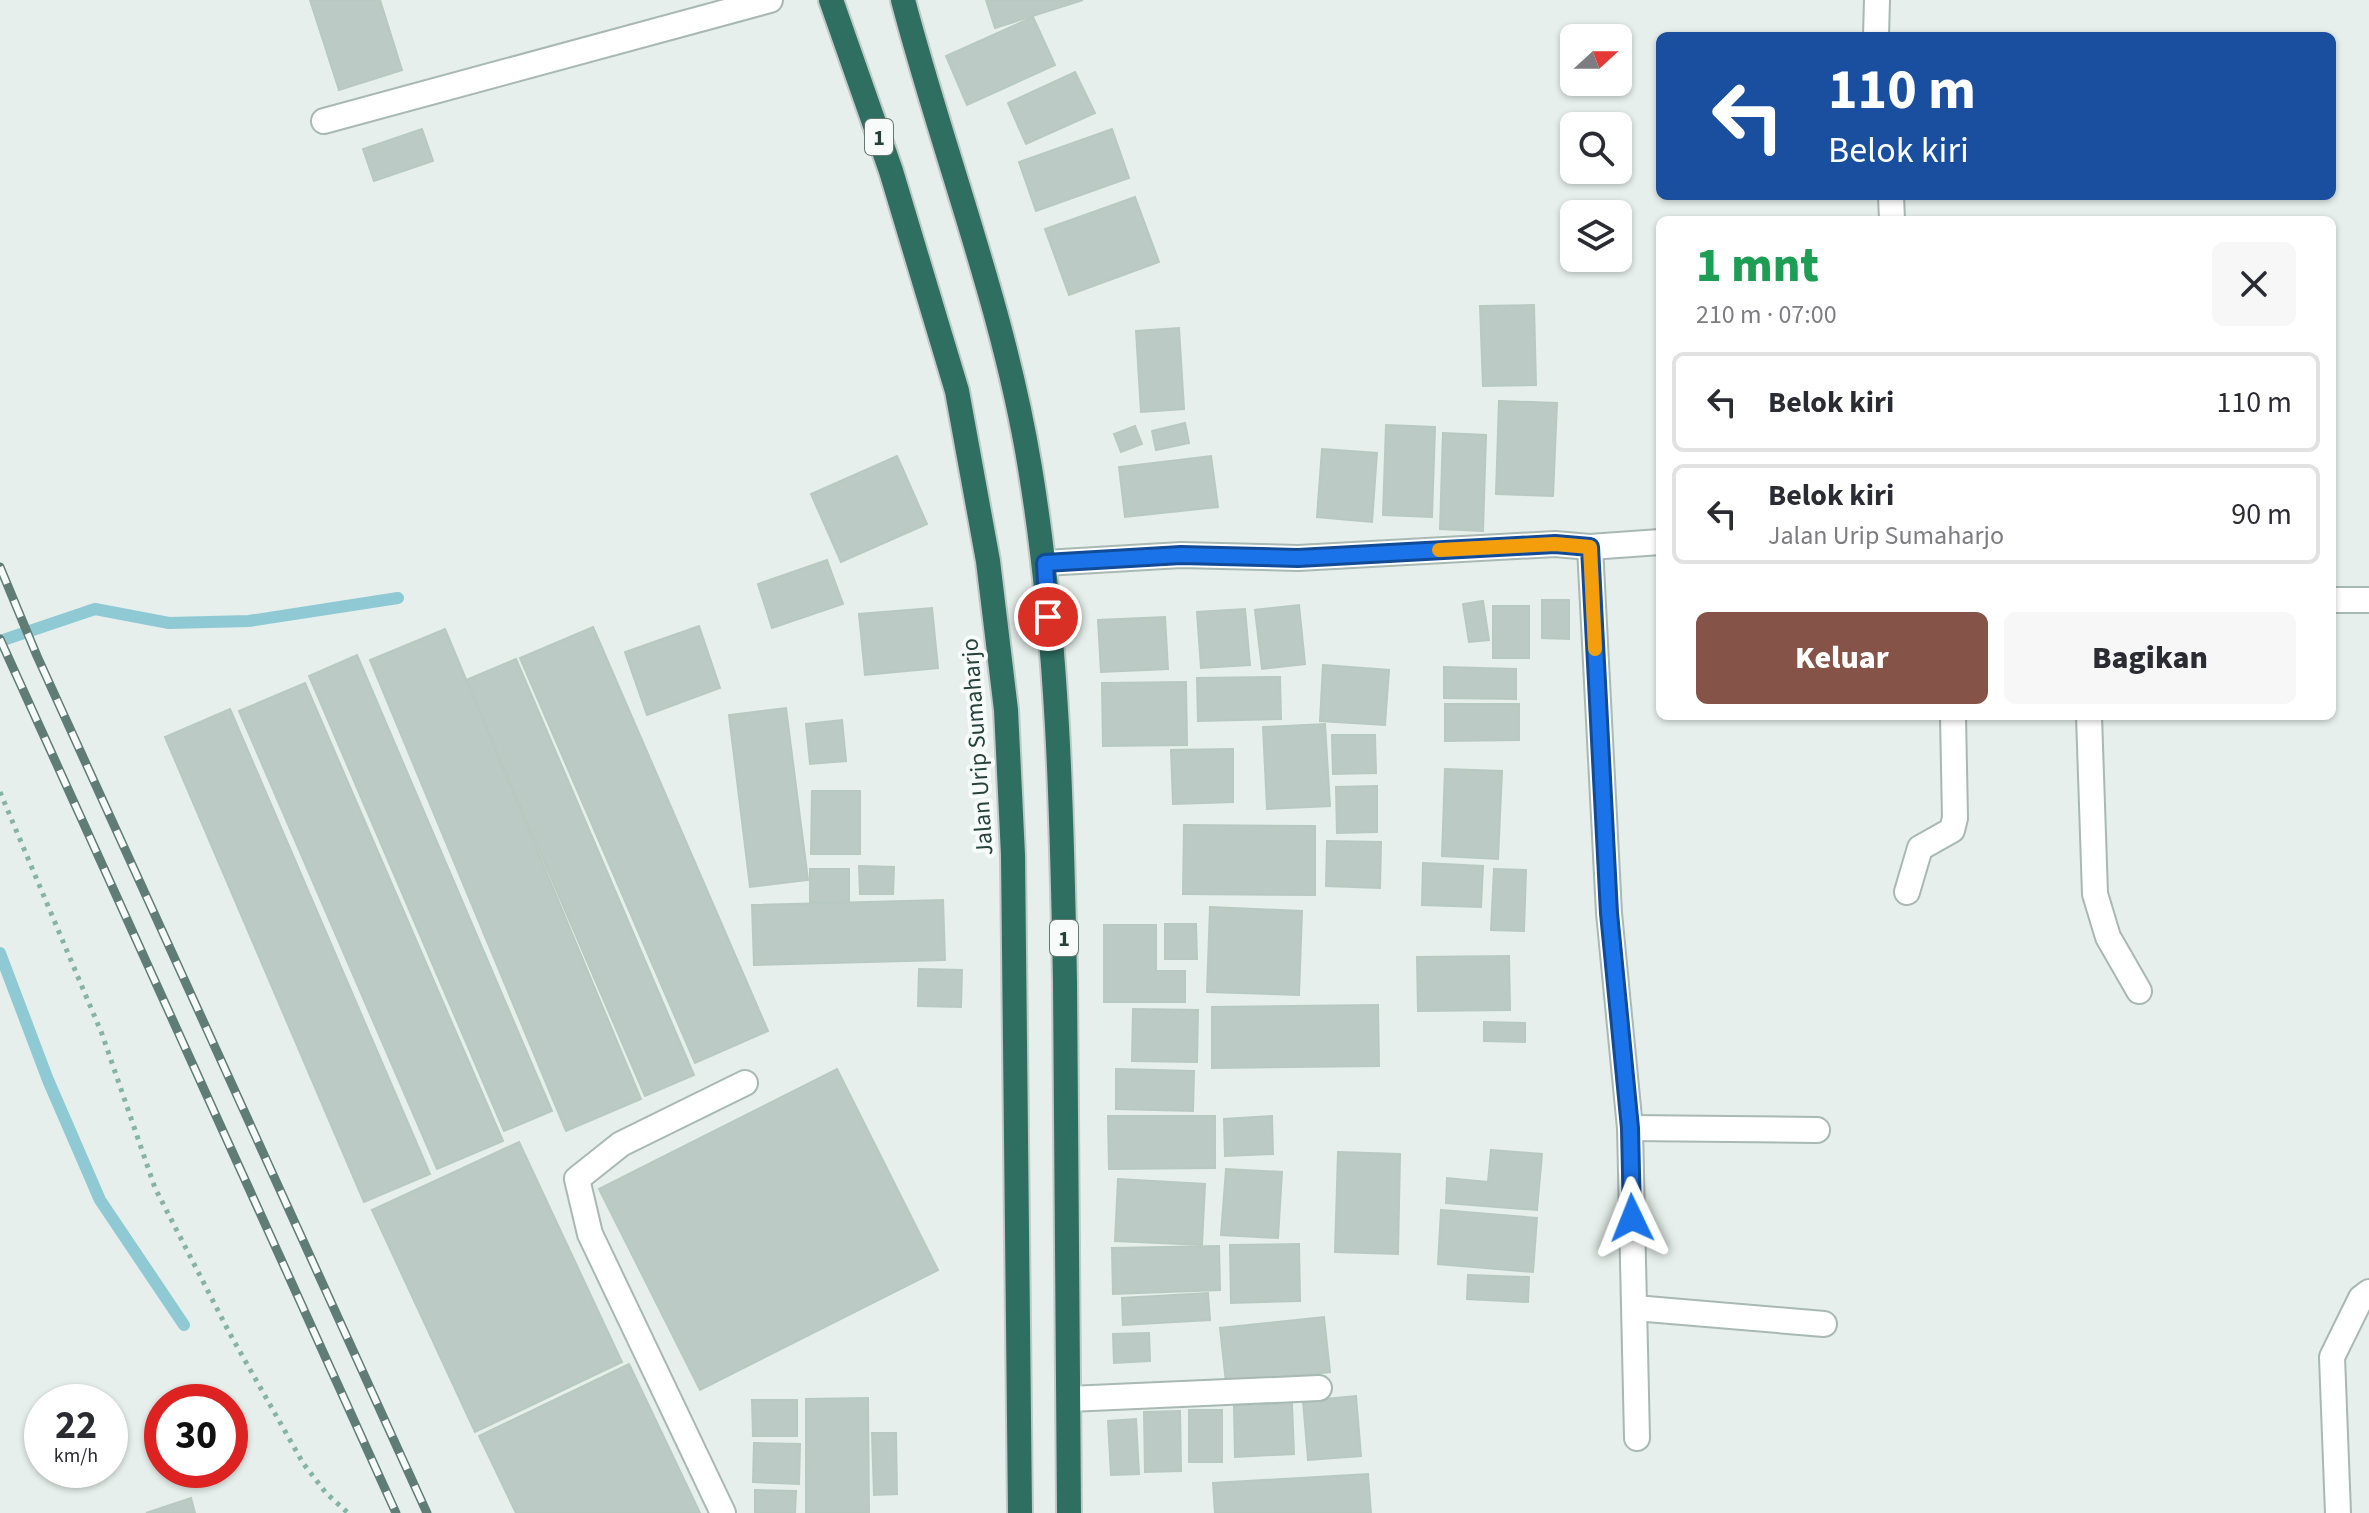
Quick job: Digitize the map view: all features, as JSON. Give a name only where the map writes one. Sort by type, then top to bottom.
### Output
[{"type":"highway","name":"Jalan Urip Sumaharjo","points":[[831,0],[924,275],[957,391],[988,561],[1006,710],[1013,855],[1020,1513]]},
{"type":"highway","name":"1","points":[[903,0],[1010,367],[1030,464],[1045,563],[1063,857],[1069,1513]]},
{"type":"street","points":[[324,121],[770,0]]},
{"type":"street","points":[[1876,32],[1877,0]]},
{"type":"street","points":[[1045,563],[1181,555],[1298,558],[1555,544],[1590,547],[1656,542]]},
{"type":"street","points":[[1590,547],[1609,913],[1630,1128],[1637,1438]]},
{"type":"street","points":[[2336,600],[2369,600]]},
{"type":"street","points":[[1907,892],[1920,848],[1952,830],[1955,818],[1953,720]]},
{"type":"street","points":[[2089,720],[2095,894],[2108,937],[2139,991]]},
{"type":"street","points":[[723,1513],[590,1234],[577,1179],[621,1144],[745,1083]]},
{"type":"street","points":[[1630,1128],[1817,1130]]},
{"type":"street","points":[[2338,1513],[2332,1357],[2361,1298],[2369,1292]]},
{"type":"street","points":[[1635,1308],[1824,1324]]},
{"type":"street","points":[[1069,1399],[1319,1388]]},
{"type":"path","points":[[0,792],[102,1034],[155,1188],[230,1334],[303,1463],[326,1493],[348,1513]]},
{"type":"building","points":[[310,0],[380,0],[402,70],[339,90]]},
{"type":"building","points":[[986,0],[1083,0],[995,28]]},
{"type":"building","points":[[1033,17],[1055,65],[967,105],[946,56]]},
{"type":"building","points":[[1075,72],[1095,113],[1026,144],[1008,103]]},
{"type":"building","points":[[422,129],[433,161],[374,181],[363,149]]},
{"type":"building","points":[[1112,129],[1129,178],[1036,211],[1019,162]]},
{"type":"building","points":[[1135,197],[1159,262],[1069,295],[1045,229]]},
{"type":"building","points":[[1534,305],[1536,385],[1483,386],[1480,306]]},
{"type":"building","points":[[1179,328],[1184,409],[1141,412],[1136,331]]},
{"type":"building","points":[[1499,401],[1557,403],[1553,496],[1496,494]]},
{"type":"building","points":[[1185,423],[1189,443],[1156,450],[1152,431]]},
{"type":"building","points":[[1386,425],[1435,427],[1432,517],[1383,515]]},
{"type":"building","points":[[1135,426],[1142,444],[1121,452],[1114,434]]},
{"type":"building","points":[[1443,433],[1486,435],[1483,531],[1440,529]]},
{"type":"building","points":[[1322,449],[1377,453],[1372,522],[1317,517]]},
{"type":"building","points":[[897,456],[927,524],[841,562],[811,494]]},
{"type":"building","points":[[1211,456],[1218,507],[1125,517],[1119,467]]},
{"type":"building","points":[[827,560],[843,604],[772,628],[758,584]]},
{"type":"building","points":[[1542,600],[1569,600],[1569,639],[1542,638]]},
{"type":"building","points":[[1483,601],[1489,640],[1469,642],[1463,604]]},
{"type":"building","points":[[1299,605],[1305,664],[1262,669],[1255,610]]},
{"type":"building","points":[[1493,606],[1529,606],[1529,658],[1493,658]]},
{"type":"building","points":[[932,608],[938,668],[865,675],[859,614]]},
{"type":"building","points":[[1245,609],[1250,665],[1201,668],[1197,612]]},
{"type":"building","points":[[1165,617],[1168,669],[1101,672],[1098,620]]},
{"type":"building","points":[[699,626],[720,688],[647,715],[625,652]]},
{"type":"building","points":[[593,627],[768,1031],[695,1063],[520,658]]},
{"type":"building","points":[[445,629],[641,1099],[566,1131],[370,660]]},
{"type":"building","points":[[357,655],[552,1111],[504,1131],[309,676]]},
{"type":"building","points":[[516,659],[694,1075],[645,1096],[466,680]]},
{"type":"building","points":[[1323,665],[1389,670],[1385,725],[1320,721]]},
{"type":"building","points":[[1444,667],[1516,669],[1516,699],[1444,698]]},
{"type":"building","points":[[1280,677],[1281,719],[1198,721],[1197,678]]},
{"type":"building","points":[[1186,682],[1187,745],[1103,746],[1102,683]]},
{"type":"building","points":[[305,683],[503,1141],[437,1169],[239,711]]},
{"type":"building","points":[[1445,704],[1519,704],[1519,740],[1445,741]]},
{"type":"building","points":[[786,708],[808,880],[750,887],[729,715]]},
{"type":"building","points":[[230,709],[430,1174],[364,1202],[165,737]]},
{"type":"building","points":[[842,720],[846,761],[810,764],[806,724]]},
{"type":"building","points":[[1325,724],[1330,806],[1267,809],[1263,727]]},
{"type":"building","points":[[1332,735],[1375,735],[1376,773],[1333,774]]},
{"type":"building","points":[[1233,749],[1233,802],[1173,804],[1171,750]]},
{"type":"building","points":[[1445,769],[1502,771],[1498,859],[1442,856]]},
{"type":"building","points":[[1377,786],[1377,832],[1337,833],[1336,787]]},
{"type":"building","points":[[812,791],[860,791],[860,854],[811,854]]},
{"type":"building","points":[[1184,825],[1315,826],[1315,895],[1183,894]]},
{"type":"building","points":[[1327,841],[1381,842],[1380,888],[1326,886]]},
{"type":"building","points":[[1423,863],[1483,866],[1481,907],[1422,905]]},
{"type":"building","points":[[859,866],[894,867],[893,894],[860,894]]},
{"type":"building","points":[[810,869],[849,869],[849,902],[810,902]]},
{"type":"building","points":[[1494,869],[1526,870],[1524,931],[1491,930]]},
{"type":"building","points":[[943,900],[945,960],[754,965],[752,905]]},
{"type":"building","points":[[1210,907],[1302,911],[1299,995],[1207,992]]},
{"type":"building","points":[[1165,924],[1196,924],[1197,959],[1165,959]]},
{"type":"building","points":[[1104,925],[1156,925],[1156,971],[1185,971],[1185,1002],[1104,1002]]},
{"type":"building","points":[[1509,956],[1510,1010],[1418,1011],[1417,957]]},
{"type":"building","points":[[919,969],[962,970],[961,1007],[918,1006]]},
{"type":"building","points":[[1378,1005],[1379,1066],[1212,1068],[1212,1007]]},
{"type":"building","points":[[1133,1009],[1198,1010],[1197,1062],[1132,1061]]},
{"type":"building","points":[[1484,1022],[1525,1023],[1525,1042],[1484,1041]]},
{"type":"building","points":[[837,1069],[938,1270],[700,1390],[599,1189]]},
{"type":"building","points":[[1116,1069],[1194,1071],[1193,1111],[1116,1109]]},
{"type":"building","points":[[1108,1116],[1215,1116],[1215,1168],[1109,1169]]},
{"type":"building","points":[[1272,1116],[1273,1154],[1225,1156],[1224,1119]]},
{"type":"building","points":[[519,1142],[622,1362],[475,1432],[372,1210]]},
{"type":"building","points":[[1491,1150],[1542,1154],[1537,1210],[1446,1203],[1447,1178],[1488,1182]]},
{"type":"building","points":[[1338,1152],[1400,1154],[1398,1254],[1335,1252]]},
{"type":"building","points":[[1226,1169],[1282,1172],[1278,1238],[1221,1235]]},
{"type":"building","points":[[1118,1179],[1205,1184],[1202,1245],[1115,1241]]},
{"type":"building","points":[[1441,1210],[1537,1218],[1533,1272],[1438,1264]]},
{"type":"building","points":[[1299,1244],[1300,1301],[1231,1303],[1230,1245]]},
{"type":"building","points":[[1219,1246],[1220,1290],[1113,1294],[1112,1248]]},
{"type":"building","points":[[1468,1275],[1529,1277],[1528,1302],[1467,1299]]},
{"type":"building","points":[[1208,1293],[1210,1320],[1123,1325],[1122,1298]]},
{"type":"building","points":[[1324,1317],[1330,1372],[1226,1383],[1220,1328]]},
{"type":"building","points":[[1149,1333],[1150,1361],[1114,1363],[1113,1334]]},
{"type":"building","points":[[629,1364],[700,1513],[516,1513],[479,1436]]},
{"type":"building","points":[[1356,1396],[1361,1456],[1308,1460],[1303,1401]]},
{"type":"building","points":[[868,1398],[869,1513],[806,1513],[806,1399]]},
{"type":"building","points":[[752,1400],[797,1400],[797,1436],[753,1436]]},
{"type":"building","points":[[1292,1404],[1294,1454],[1235,1457],[1234,1406]]},
{"type":"building","points":[[1189,1410],[1222,1410],[1222,1462],[1189,1462]]},
{"type":"building","points":[[1180,1411],[1181,1471],[1145,1472],[1144,1412]]},
{"type":"building","points":[[1136,1419],[1139,1474],[1111,1475],[1108,1421]]},
{"type":"building","points":[[872,1433],[896,1433],[897,1494],[874,1495]]},
{"type":"building","points":[[754,1443],[800,1444],[799,1484],[753,1482]]},
{"type":"building","points":[[1368,1474],[1371,1513],[1215,1513],[1213,1483]]},
{"type":"building","points":[[755,1490],[796,1491],[795,1513],[755,1513]]},
{"type":"building","points":[[191,1498],[195,1513],[146,1513]]},
{"type":"waterway","points":[[0,641],[95,609],[169,623],[249,621],[398,598]]},
{"type":"waterway","points":[[0,953],[48,1080],[100,1200],[184,1325]]},
{"type":"railway","points":[[0,567],[37,656],[427,1513]]},
{"type":"railway","points":[[0,639],[396,1513]]},
{"type":"slow traffic","points":[[1439,550],[1555,544],[1590,547],[1595,649]]},
{"type":"route","points":[[1048,617],[1045,563],[1181,555],[1298,558],[1555,544],[1590,547],[1609,913],[1630,1128],[1632,1218]]}]
